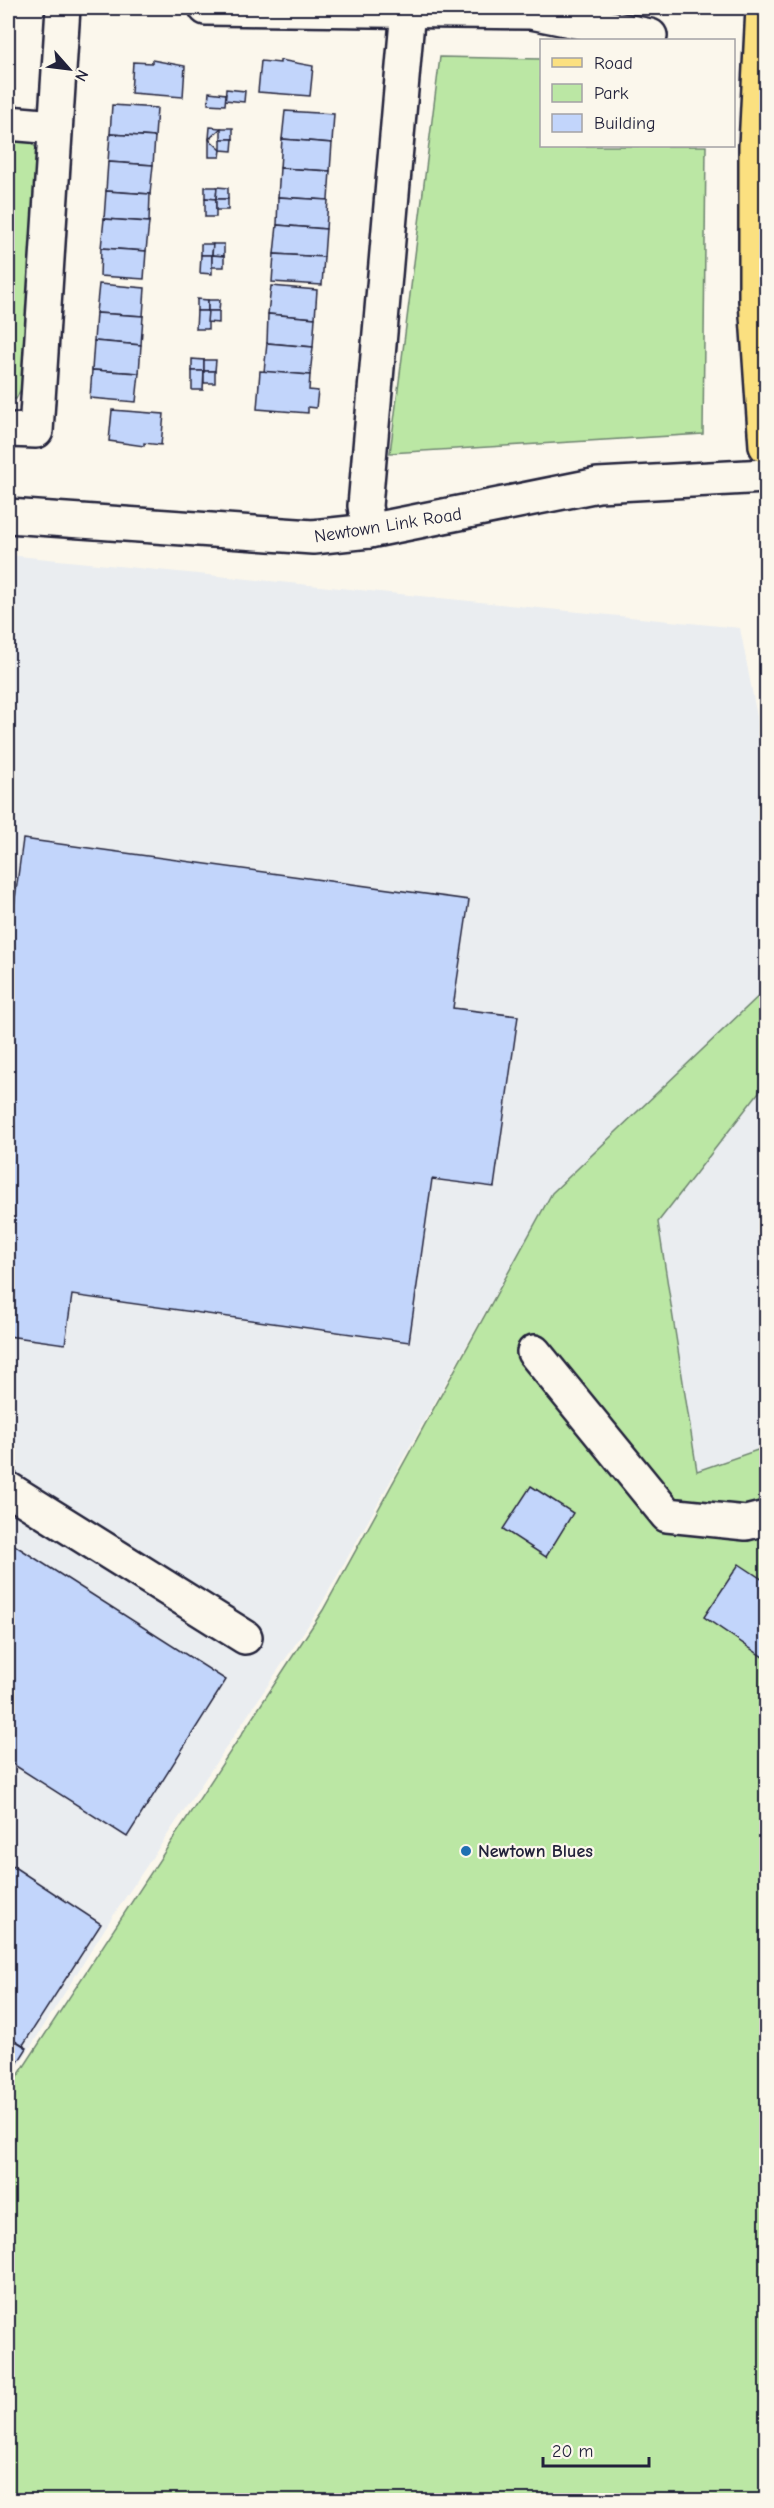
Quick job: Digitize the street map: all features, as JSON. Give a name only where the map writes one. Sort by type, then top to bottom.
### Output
[{"type":"main road","points":[[763,8],[756,301],[766,446]]},
{"type":"street","points":[[8,430],[36,431],[63,8]]},
{"type":"street","points":[[206,8],[531,12],[650,36]]},
{"type":"street","points":[[369,531],[365,506],[408,9]]},
{"type":"street","points":[[8,123],[56,127]]},
{"type":"street","name":"Newtown Link Road","points":[[8,516],[313,537],[369,531],[598,485],[766,476]]},
{"type":"street","points":[[534,1352],[666,1515],[746,1523],[766,1518]]},
{"type":"street","points":[[8,1489],[245,1637]]},
{"type":"shaded area","points":[[8,555],[740,628],[766,764],[766,989],[552,1193],[317,1612],[109,1922],[8,2083]]},
{"type":"shaded area","points":[[766,1083],[766,1447],[697,1471],[658,1221]]},
{"type":"green space","points":[[440,57],[540,59],[540,147],[706,147],[703,434],[390,453]]},
{"type":"green space","points":[[8,137],[26,137],[40,152],[24,383],[16,399],[8,399]]},
{"type":"green space","name":"Newtown Blues","points":[[766,989],[766,1083],[658,1222],[697,1471],[766,1447],[766,2500],[8,2500],[8,2091],[323,1610],[552,1193]]},
{"type":"building","points":[[152,60],[185,66],[183,97],[131,93],[133,62],[152,63]]},
{"type":"building","points":[[280,60],[313,66],[310,96],[258,92],[261,61],[280,63]]},
{"type":"building","points":[[226,89],[245,91],[244,102],[225,100]]},
{"type":"building","points":[[209,92],[226,94],[225,105],[208,104]]},
{"type":"building","points":[[112,105],[157,108],[155,137],[110,134]]},
{"type":"building","points":[[285,111],[334,114],[332,143],[282,139]]},
{"type":"building","points":[[210,127],[221,128],[209,139]]},
{"type":"building","points":[[221,128],[233,128],[233,139],[221,139]]},
{"type":"building","points":[[110,134],[155,137],[153,165],[108,162]]},
{"type":"building","points":[[209,139],[221,150],[220,157],[209,157]]},
{"type":"building","points":[[221,139],[233,139],[232,151],[221,150]]},
{"type":"building","points":[[282,139],[332,143],[330,171],[280,168]]},
{"type":"building","points":[[108,162],[153,165],[150,194],[106,191]]},
{"type":"building","points":[[280,168],[330,171],[328,200],[278,197]]},
{"type":"building","points":[[205,187],[217,187],[216,199],[205,198]]},
{"type":"building","points":[[217,187],[228,188],[228,199],[216,199]]},
{"type":"building","points":[[106,191],[150,194],[149,222],[104,219]]},
{"type":"building","points":[[278,197],[328,200],[326,229],[277,225]]},
{"type":"building","points":[[205,198],[216,199],[216,217],[205,217]]},
{"type":"building","points":[[216,199],[228,199],[228,210],[216,210]]},
{"type":"building","points":[[104,219],[149,222],[146,251],[101,248]]},
{"type":"building","points":[[277,225],[326,229],[324,257],[274,254]]},
{"type":"building","points":[[201,244],[213,244],[212,255],[201,255]]},
{"type":"building","points":[[213,244],[224,244],[224,256],[212,255]]},
{"type":"building","points":[[101,248],[146,251],[144,279],[100,276]]},
{"type":"building","points":[[274,254],[324,257],[322,285],[272,282]]},
{"type":"building","points":[[201,255],[212,255],[212,274],[200,273]]},
{"type":"building","points":[[212,255],[224,256],[224,267],[212,267]]},
{"type":"building","points":[[99,284],[145,288],[143,316],[96,313]]},
{"type":"building","points":[[271,286],[317,290],[315,318],[268,314]]},
{"type":"building","points":[[197,299],[208,300],[208,311],[197,311]]},
{"type":"building","points":[[208,300],[220,300],[219,311],[208,311]]},
{"type":"building","points":[[197,311],[208,311],[208,329],[196,329]]},
{"type":"building","points":[[208,311],[219,311],[219,323],[207,322]]},
{"type":"building","points":[[96,313],[143,316],[141,345],[94,341]]},
{"type":"building","points":[[268,314],[315,318],[313,347],[267,343]]},
{"type":"building","points":[[94,341],[141,345],[139,373],[92,370]]},
{"type":"building","points":[[267,343],[313,347],[310,375],[264,372]]},
{"type":"building","points":[[192,359],[204,360],[204,371],[192,371]]},
{"type":"building","points":[[204,360],[216,360],[215,371],[204,371]]},
{"type":"building","points":[[92,370],[139,373],[136,402],[90,398]]},
{"type":"building","points":[[192,371],[204,371],[203,390],[192,390]]},
{"type":"building","points":[[204,371],[215,371],[215,383],[204,383]]},
{"type":"building","points":[[260,371],[310,375],[309,390],[318,391],[316,408],[308,407],[308,413],[257,409]]},
{"type":"building","points":[[112,410],[164,414],[161,445],[144,443],[144,446],[109,441]]},
{"type":"building","points":[[23,839],[469,900],[453,1008],[518,1016],[494,1187],[432,1179],[409,1342],[72,1295],[65,1344],[8,1336],[8,951]]},
{"type":"building","points":[[531,1486],[573,1513],[546,1557],[503,1529]]},
{"type":"building","points":[[8,1541],[226,1680],[127,1837],[8,1761]]},
{"type":"building","points":[[739,1564],[766,1582],[766,1659],[704,1617]]},
{"type":"building","points":[[8,1863],[101,1924],[23,2045],[8,2036]]},
{"type":"building","points":[[8,2036],[27,2048],[8,2078]]},
{"type":"place","name":"Newtown Blues","points":[[466,1851]]}]
